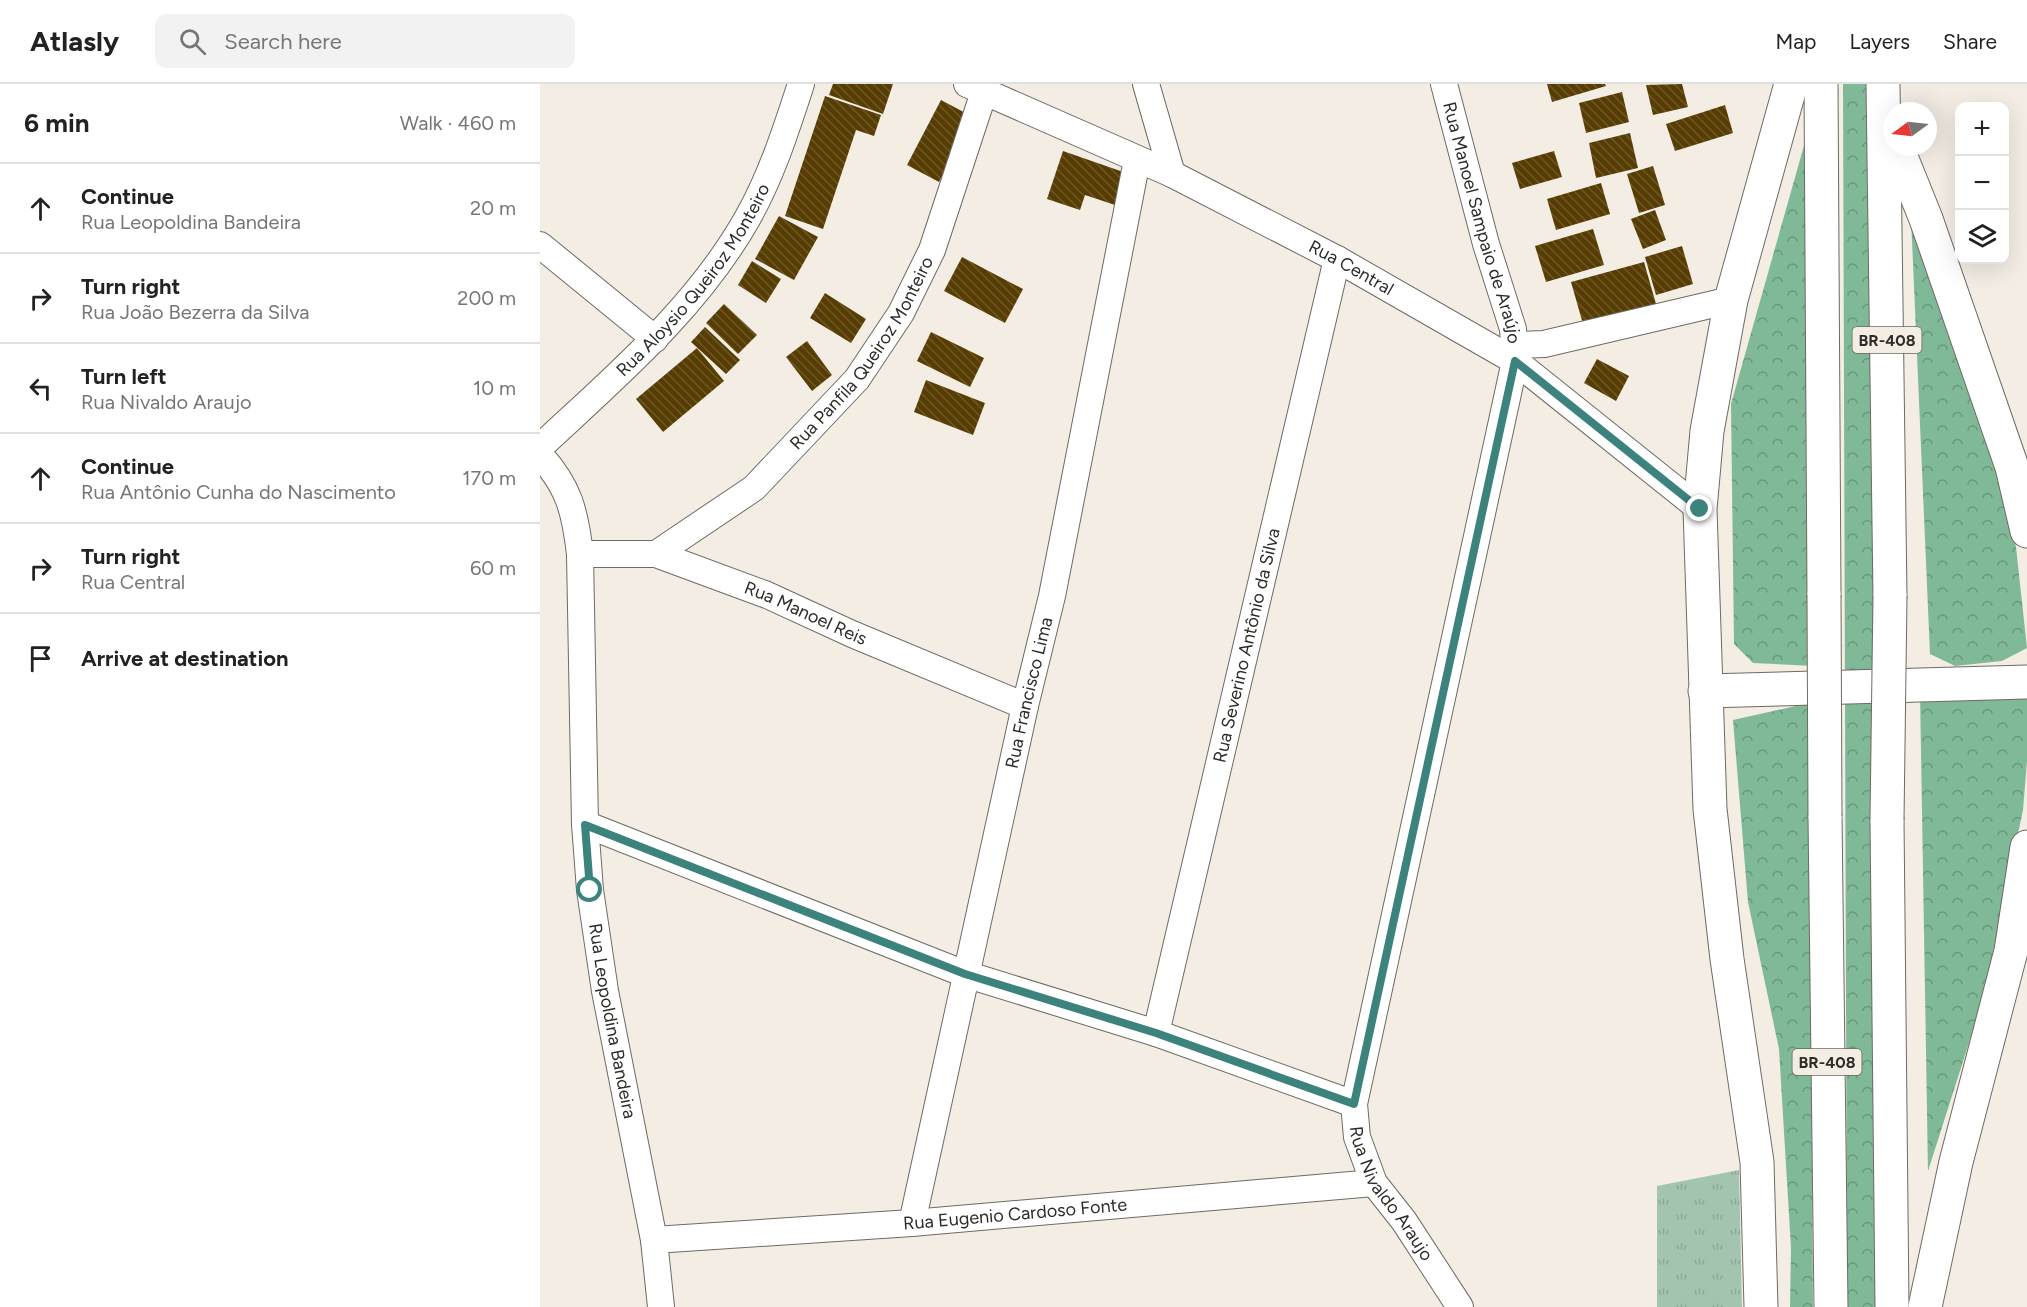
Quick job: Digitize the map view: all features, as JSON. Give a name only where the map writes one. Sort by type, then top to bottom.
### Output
[{"type":"highway","points":[[1761,1307],[1757,1162],[1717,881],[1705,691],[1700,509],[1707,431],[1731,300],[1791,84]]},
{"type":"highway","name":"BR-408","points":[[1821,84],[1824,816],[1831,1307]]},
{"type":"highway","name":"BR-408","points":[[1886,156],[1890,596],[1887,820],[1892,1307]]},
{"type":"highway","points":[[1901,156],[1926,219],[2012,467],[2027,531]]},
{"type":"highway","points":[[1705,691],[2027,682]]},
{"type":"highway","points":[[1925,1307],[1956,1162],[2011,951],[2027,847]]},
{"type":"street","name":"Rua Aloysio Queiroz Monteiro","points":[[540,447],[655,339],[705,282],[747,219],[781,146],[801,84]]},
{"type":"street","points":[[1146,84],[1172,174]]},
{"type":"street","name":"Rua Manoel Sampaio de Araújo","points":[[1444,84],[1485,244],[1506,306],[1515,353]]},
{"type":"street","name":"Rua Central","points":[[975,88],[1172,174],[1515,353],[1700,509]]},
{"type":"street","name":"Rua Panfila Queiroz Monteiro","points":[[656,554],[754,488],[807,435],[856,379],[901,313],[932,250],[975,88]]},
{"type":"street","name":"Rua Francisco Lima","points":[[912,1223],[965,974],[1052,596],[1137,160]]},
{"type":"street","points":[[540,245],[655,339]]},
{"type":"street","name":"Rua Severino Antônio da Silva","points":[[1156,1033],[1337,259]]},
{"type":"street","points":[[1515,353],[1544,344],[1731,300]]},
{"type":"street","name":"Rua Nivaldo Araujo","points":[[1460,1307],[1404,1221],[1374,1184],[1357,1137],[1354,1104],[1515,353]]},
{"type":"street","name":"Rua Leopoldina Bandeira","points":[[540,455],[565,486],[575,516],[580,554],[585,825],[590,890],[605,991],[654,1240],[661,1307]]},
{"type":"street","name":"Rua Manoel Reis","points":[[580,554],[656,554],[767,595],[852,634],[1025,706]]},
{"type":"street","points":[[585,825],[965,974],[1156,1033],[1354,1104]]},
{"type":"street","name":"Rua Eugenio Cardoso Fonte","points":[[654,1240],[912,1223],[1374,1184]]},
{"type":"green space","points":[[1843,84],[1872,84],[1879,1307],[1847,1307]]},
{"type":"green space","points":[[1805,142],[1814,666],[1753,663],[1734,644],[1731,404]]},
{"type":"green space","points":[[1911,217],[1990,450],[2016,547],[2027,648],[2002,661],[1955,666],[1930,654]]},
{"type":"green space","points":[[1920,692],[2027,695],[2027,761],[2023,810],[1983,999],[1928,1171]]},
{"type":"green space","points":[[1809,703],[1813,1307],[1790,1307],[1791,1248],[1779,1049],[1748,902],[1733,720]]},
{"type":"green space","points":[[1739,1170],[1742,1307],[1657,1307],[1657,1186]]},
{"type":"building","points":[[833,84],[893,84],[883,114],[829,95]]},
{"type":"building","points":[[1547,84],[1605,84],[1606,86],[1552,102]]},
{"type":"building","points":[[1682,84],[1688,107],[1653,115],[1646,85]]},
{"type":"building","points":[[1622,92],[1629,122],[1586,133],[1579,103]]},
{"type":"building","points":[[825,96],[881,115],[874,136],[856,130],[823,229],[785,216]]},
{"type":"building","points":[[941,100],[973,117],[939,182],[907,165]]},
{"type":"building","points":[[1725,105],[1733,133],[1675,151],[1666,124]]},
{"type":"building","points":[[1630,133],[1638,168],[1596,178],[1589,143]]},
{"type":"building","points":[[1063,151],[1129,174],[1118,206],[1085,195],[1080,210],[1047,199]]},
{"type":"building","points":[[1554,151],[1562,177],[1520,189],[1512,163]]},
{"type":"building","points":[[1653,166],[1665,205],[1639,213],[1627,174]]},
{"type":"building","points":[[1601,183],[1610,214],[1556,230],[1547,199]]},
{"type":"building","points":[[1655,210],[1666,240],[1643,249],[1631,219]]},
{"type":"building","points":[[779,216],[818,237],[794,280],[755,259]]},
{"type":"building","points":[[1593,229],[1604,265],[1546,282],[1535,246]]},
{"type":"building","points":[[1682,246],[1693,284],[1656,295],[1645,257]]},
{"type":"building","points":[[962,257],[1023,289],[1005,323],[944,291]]},
{"type":"building","points":[[752,261],[781,279],[766,303],[738,285]]},
{"type":"building","points":[[1644,262],[1656,304],[1583,324],[1571,282]]},
{"type":"building","points":[[825,293],[866,319],[851,343],[810,318]]},
{"type":"building","points":[[724,304],[757,335],[738,354],[706,323]]},
{"type":"building","points":[[705,327],[740,360],[726,374],[691,342]]},
{"type":"building","points":[[931,332],[984,358],[970,387],[917,361]]},
{"type":"building","points":[[807,341],[832,375],[812,391],[786,357]]},
{"type":"building","points":[[697,348],[724,381],[663,432],[636,399]]},
{"type":"building","points":[[1597,359],[1629,376],[1616,401],[1584,383]]},
{"type":"building","points":[[926,380],[985,403],[973,435],[914,412]]},
{"type":"route","points":[[590,890],[585,825],[965,974],[1156,1033],[1354,1104],[1515,361],[1700,509]]}]
